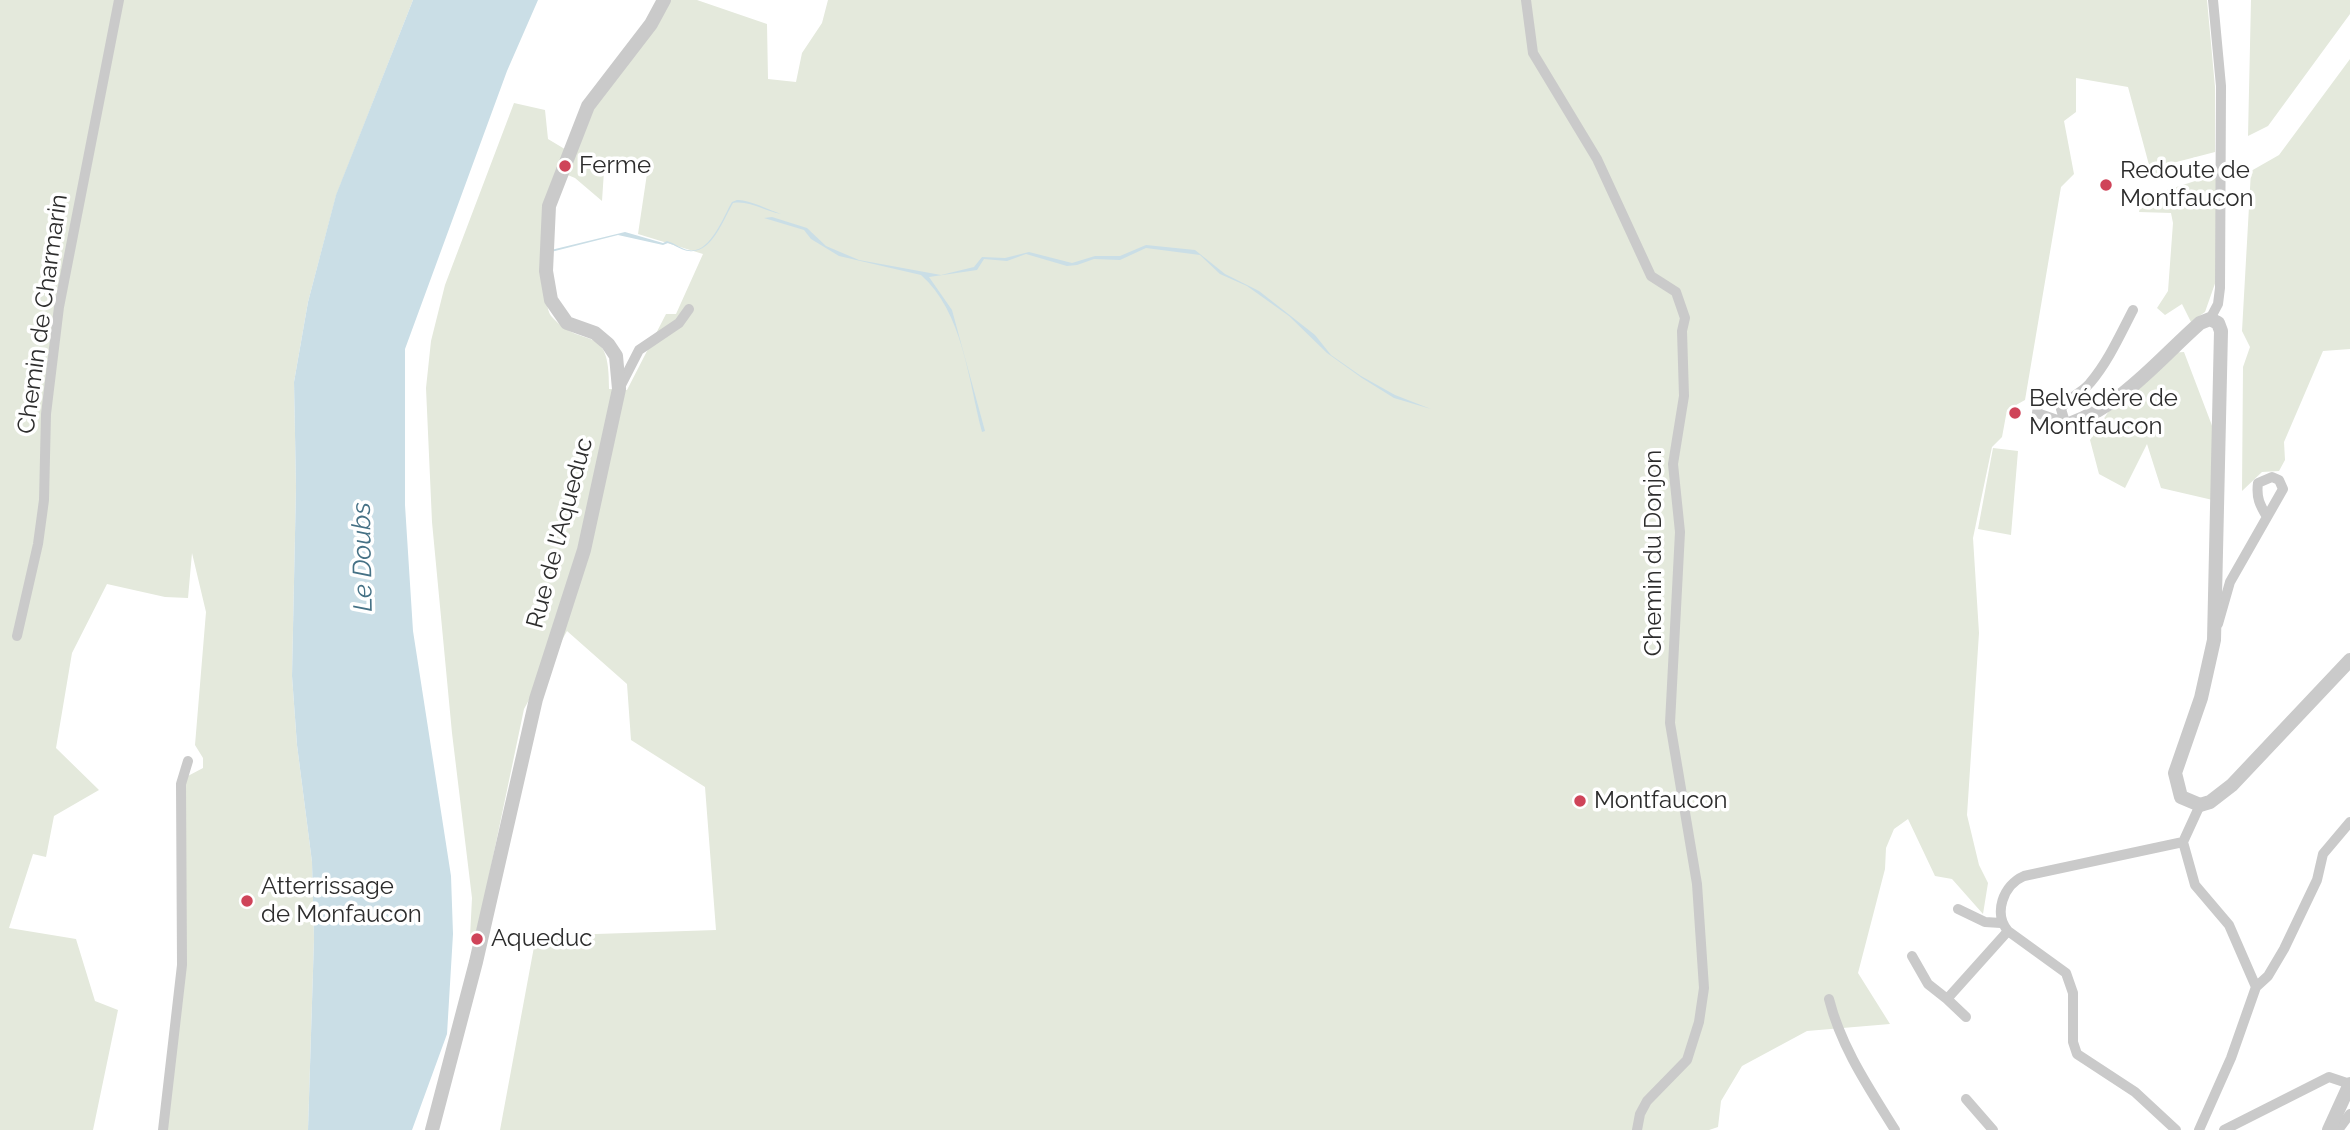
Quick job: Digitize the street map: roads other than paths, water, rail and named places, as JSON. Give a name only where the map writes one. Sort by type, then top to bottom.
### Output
[{"type":"street","name":"Chemin de Charmarin","points":[[17,636],[38,544],[44,500],[46,414],[60,307],[119,0]]},
{"type":"street","name":"Rue de l'Aqueduc","points":[[432,1130],[476,962],[536,699],[584,550],[618,389],[616,356],[608,344],[595,333],[567,323],[551,300],[546,271],[549,206],[577,127],[588,106],[651,24],[664,0]]},
{"type":"street","name":"Chemin du Donjon","points":[[1526,0],[1533,53],[1597,159],[1651,276],[1676,292],[1685,318],[1682,331],[1684,396],[1673,464],[1680,532],[1670,723],[1698,884],[1704,988],[1699,1022],[1687,1060],[1647,1101],[1640,1114],[1637,1130]]},
{"type":"street","points":[[2039,395],[2037,413],[2069,424],[2091,416],[2130,391],[2181,340],[2200,323],[2210,319],[2218,304],[2221,86],[2213,0]]},
{"type":"street","points":[[618,389],[639,350],[679,323],[690,309]]},
{"type":"street","points":[[2069,424],[2061,409],[2065,403],[2082,393],[2096,376],[2133,310]]},
{"type":"street","points":[[2210,319],[2218,323],[2221,331],[2214,640]]},
{"type":"street","points":[[2267,517],[2230,582],[2202,698],[2175,773],[2181,797],[2200,805],[2210,802],[2232,785],[2350,660]]},
{"type":"street","points":[[163,1130],[182,965],[181,784],[187,761]]},
{"type":"street","points":[[2200,805],[2183,842],[2195,885],[2228,925],[2256,987]]},
{"type":"street","points":[[2199,1130],[2231,1058],[2256,987],[2268,976],[2284,948],[2317,880],[2323,854],[2350,822]]},
{"type":"street","points":[[1947,999],[2004,927],[2000,904],[2016,879],[2183,842]]},
{"type":"street","points":[[1958,909],[1985,922],[2004,927],[2066,973],[2073,993],[2073,1042],[2077,1054],[2135,1092],[2176,1130]]},
{"type":"street","points":[[1912,956],[1928,984],[1966,1017]]},
{"type":"street","points":[[1829,999],[1840,1036],[1895,1130]]},
{"type":"street","points":[[2224,1130],[2329,1077],[2350,1084],[2329,1130]]},
{"type":"street","points":[[1966,1099],[1993,1130]]},
{"type":"street","points":[[2338,1130],[2350,1114]]},
{"type":"water","name":"Le Doubs","points":[[413,0],[538,0],[507,71],[405,349],[405,505],[413,631],[451,876],[453,934],[447,1034],[412,1130],[308,1130],[314,939],[312,862],[297,745],[292,676],[296,487],[294,382],[308,302],[336,195]]},
{"type":"water","points":[[737,200],[753,203],[781,214],[751,204],[733,203],[711,241],[697,250],[687,251],[668,243],[663,245],[618,235],[551,252],[625,232],[696,250],[709,241],[732,202]]},
{"type":"water","points":[[772,217],[807,228],[826,246],[859,260],[941,275],[974,267],[982,257],[1005,258],[1029,252],[1072,263],[1095,256],[1120,256],[1146,245],[1195,250],[1225,274],[1259,291],[1315,335],[1331,355],[1361,376],[1395,395],[1431,409],[1394,398],[1362,378],[1327,353],[1289,316],[1247,286],[1220,274],[1200,255],[1146,248],[1120,260],[1094,259],[1067,266],[1026,254],[1007,261],[984,259],[977,270],[929,277],[952,310],[985,431],[982,432],[968,369],[955,327],[935,290],[921,275],[839,256],[811,239],[804,230],[764,218]]},
{"type":"place","name":"Ferme","points":[[565,166]]},
{"type":"place","name":"Redoute de Montfaucon","points":[[2106,185]]},
{"type":"place","name":"Belvédère de Montfaucon","points":[[2015,413]]},
{"type":"place","name":"Montfaucon","points":[[1580,801]]},
{"type":"place","name":"Atterrissage de Monfaucon","points":[[247,901]]},
{"type":"place","name":"Aqueduc","points":[[477,939]]}]
